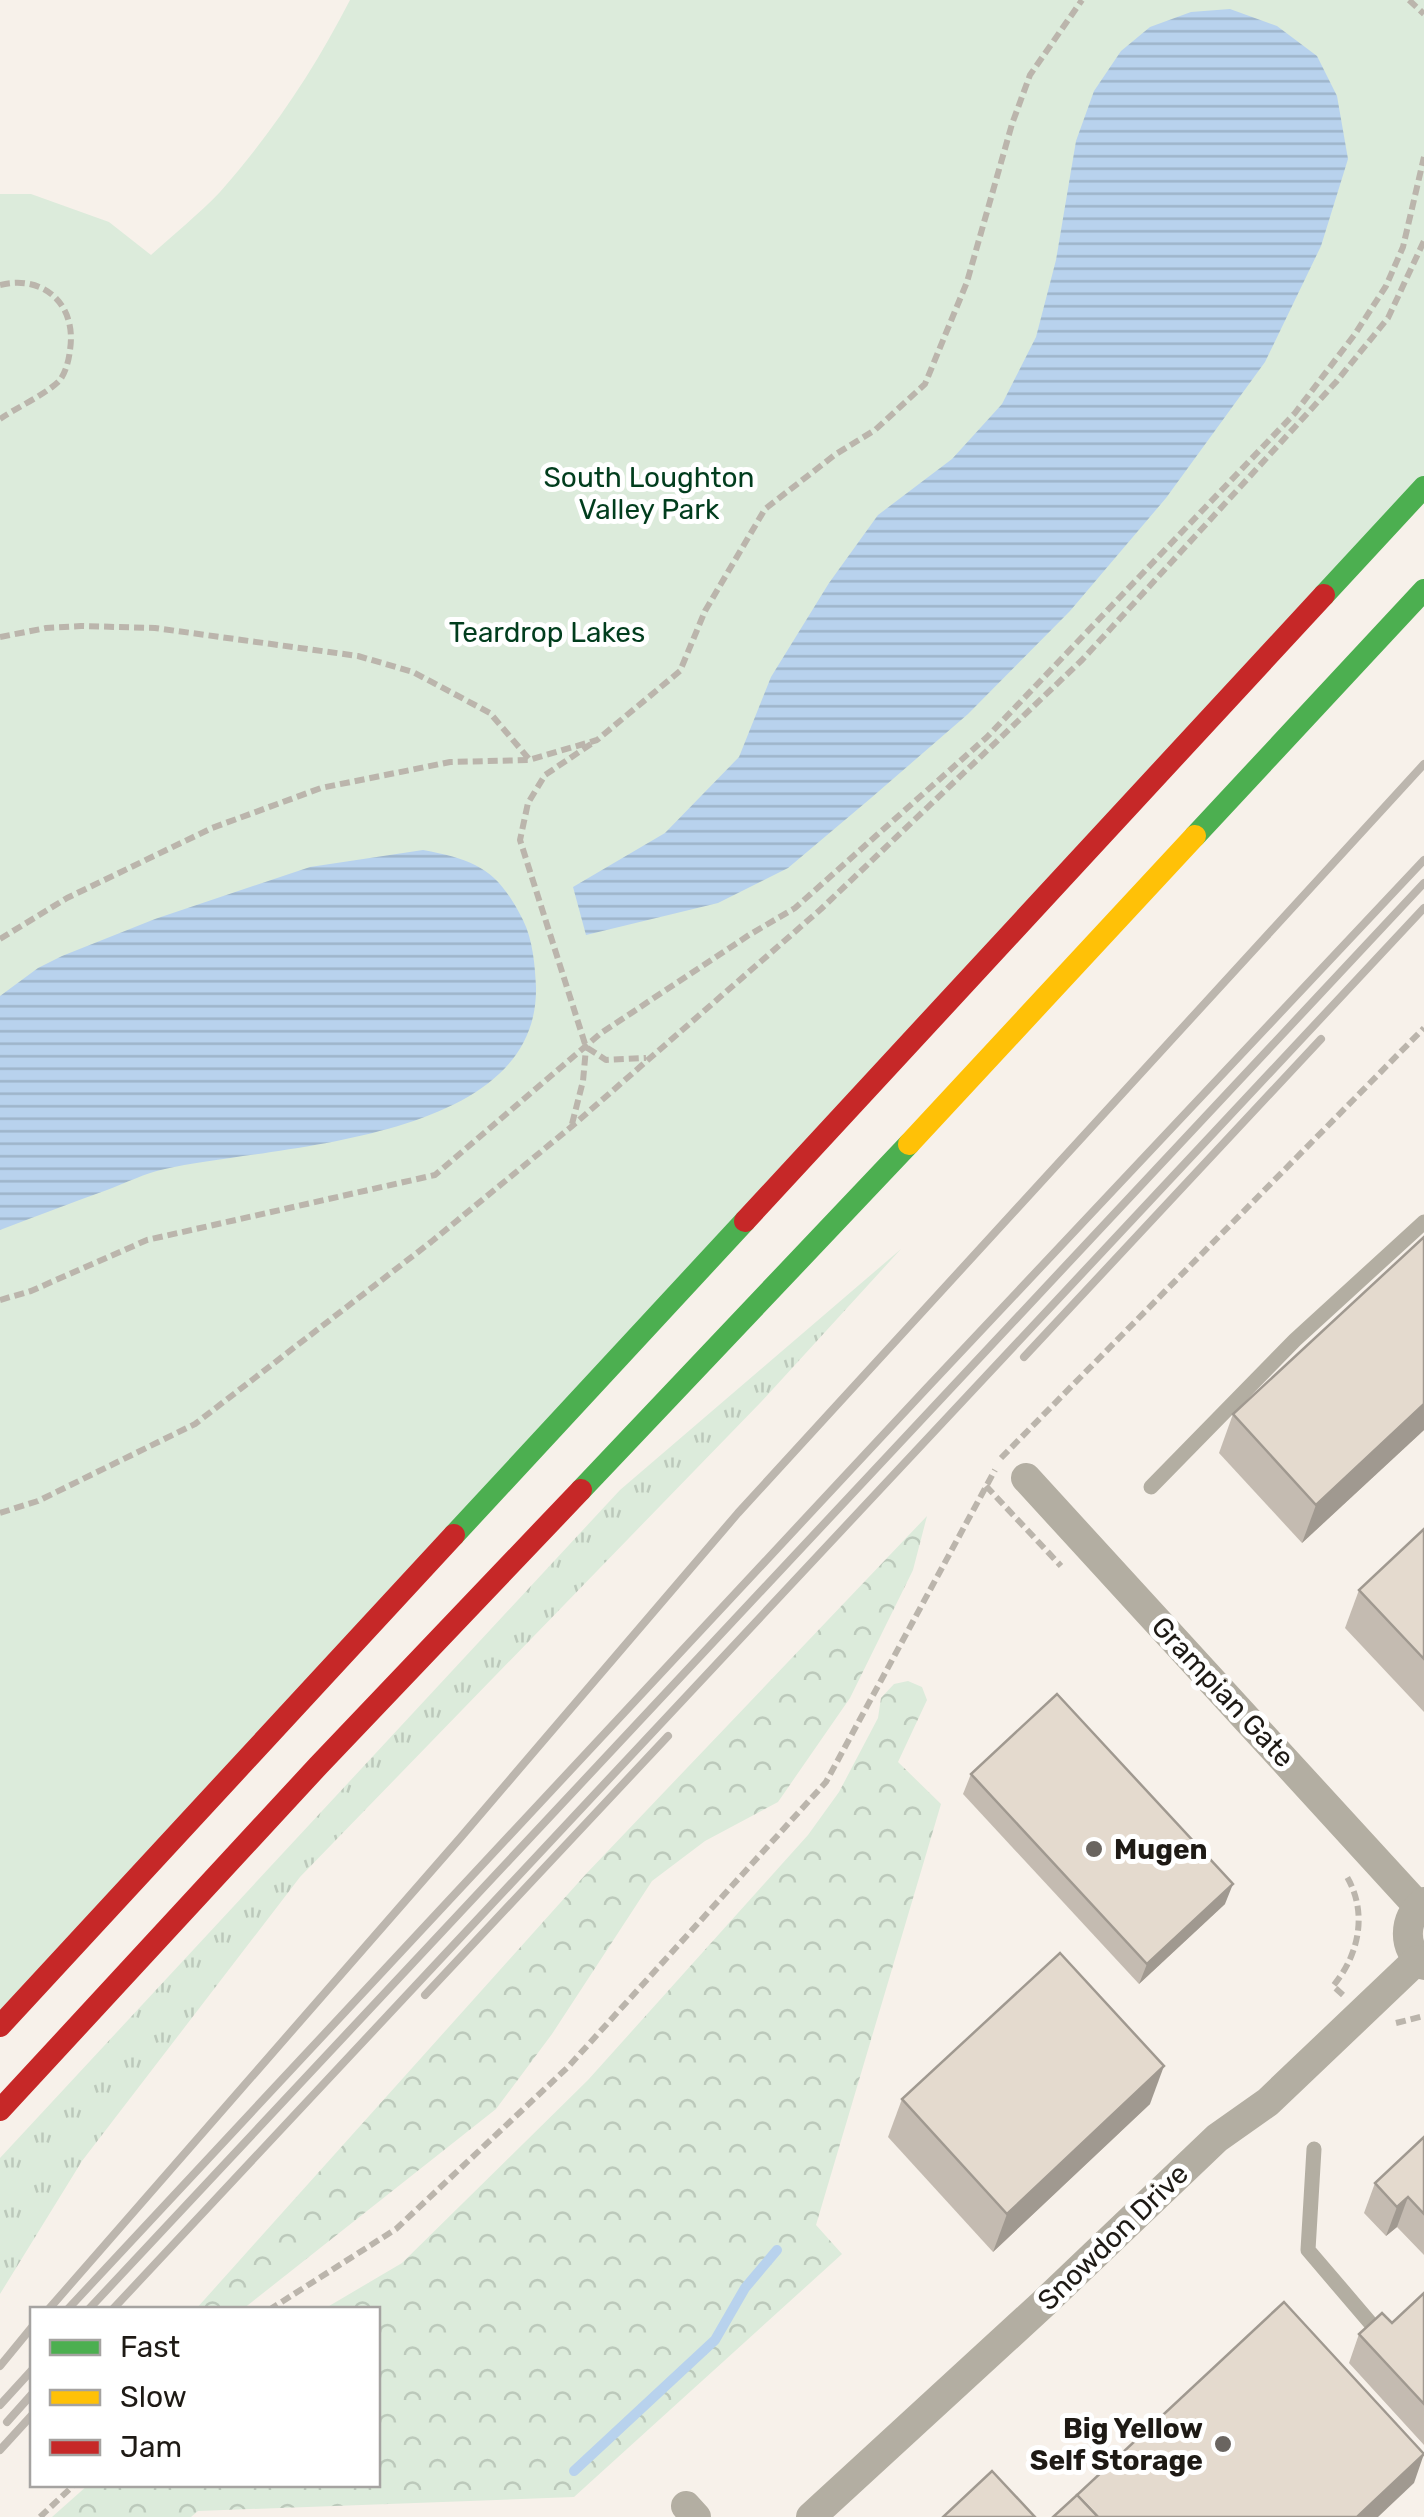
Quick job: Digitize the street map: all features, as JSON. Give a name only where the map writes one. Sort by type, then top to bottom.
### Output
[{"type":"highway","points":[[0,2026],[1424,488]]},
{"type":"highway","points":[[0,2110],[318,1766],[882,1173],[1424,590]]},
{"type":"street","name":"Grampian Gate","points":[[1026,1478],[1421,1904]]},
{"type":"street","points":[[1420,1962],[1409,1947],[1407,1928],[1421,1904]]},
{"type":"street","name":"Snowdon Drive","points":[[810,2517],[1216,2138],[1268,2102],[1420,1962]]},
{"type":"lane","points":[[1151,1488],[1295,1340],[1424,1222]]},
{"type":"lane","points":[[1314,2149],[1308,2250],[1378,2332]]},
{"type":"path","points":[[571,1126],[584,1080],[586,1046],[520,840],[528,803],[545,775],[596,740],[680,671],[705,611],[765,509],[836,454],[875,430],[924,384],[967,282],[1012,124],[1030,76],[1082,0]]},
{"type":"path","points":[[1410,0],[1424,14]]},
{"type":"path","points":[[0,1300],[31,1291],[146,1240],[435,1175],[586,1046],[748,935],[795,908],[972,750],[1296,413],[1356,334],[1386,286],[1403,247],[1424,158]]},
{"type":"path","points":[[0,1513],[38,1501],[196,1424],[431,1242],[821,909],[1082,660],[1367,344],[1388,318],[1424,241]]},
{"type":"path","points":[[0,285],[16,281],[44,286],[64,306],[72,336],[60,380],[0,419]]},
{"type":"path","points":[[0,638],[63,627],[155,628],[358,656],[413,672],[490,712],[529,760]]},
{"type":"path","points":[[0,939],[67,898],[212,828],[321,788],[450,762],[529,760],[596,740]]},
{"type":"path","points":[[274,2307],[396,2230],[568,2067],[826,1782],[1006,1451],[1424,1028]]},
{"type":"path","points":[[586,1046],[606,1060],[646,1058]]},
{"type":"path","points":[[986,1486],[1062,1568]]},
{"type":"path","points":[[1342,1868],[1352,1885],[1360,1922],[1348,1965],[1332,1986],[1361,2013]]},
{"type":"path","points":[[40,2517],[72,2487]]},
{"type":"green space","name":"Teardrop Lakes","points":[[350,0],[1424,0],[1424,487],[0,2026],[0,194],[31,194],[109,222],[151,255],[220,192],[257,147],[307,76]]},
{"type":"green space","points":[[901,1249],[761,1402],[300,1877],[82,2161],[0,2294],[0,2158],[620,1490]]},
{"type":"green space","points":[[927,1516],[913,1570],[850,1698],[778,1802],[705,1841],[652,1881],[552,2034],[496,2109],[246,2307],[198,2307],[586,1874]]},
{"type":"green space","points":[[908,1681],[922,1687],[927,1700],[898,1762],[941,1804],[816,2225],[842,2254],[574,2497],[198,2511],[191,2517],[52,2517],[86,2487],[380,2487],[380,2307],[327,2307],[402,2263],[588,2080],[808,1835],[839,1792],[878,1718],[881,1698],[894,1684]]},
{"type":"water","points":[[1230,9],[1277,26],[1317,56],[1337,96],[1348,159],[1321,246],[1265,362],[1166,498],[1070,611],[968,714],[871,798],[788,868],[718,903],[586,935],[573,887],[665,833],[739,757],[771,677],[829,583],[878,515],[952,459],[1002,404],[1036,337],[1056,260],[1076,141],[1094,91],[1121,51],[1150,27],[1191,12]]},
{"type":"water","points":[[423,850],[458,858],[484,870],[514,903],[529,936],[536,987],[525,1039],[494,1078],[448,1107],[391,1128],[158,1171],[0,1230],[0,996],[62,956],[155,919],[310,867]]},
{"type":"building","points":[[1424,1237],[1424,1404],[1316,1505],[1233,1414]]},
{"type":"building","points":[[1424,1529],[1424,1659],[1359,1590]]},
{"type":"building","name":"Mugen","points":[[1057,1694],[1233,1884],[1147,1964],[971,1774]]},
{"type":"building","points":[[1060,1953],[1164,2066],[1007,2214],[902,2099]]},
{"type":"building","points":[[1424,2137],[1424,2214],[1408,2197],[1397,2207],[1375,2183]]},
{"type":"building","points":[[1424,2293],[1424,2404],[1359,2334],[1382,2313],[1392,2323]]},
{"type":"building","points":[[1284,2302],[1424,2454],[1357,2517],[1098,2517],[1077,2495]]},
{"type":"building","points":[[992,2471],[1035,2517],[943,2517]]},
{"type":"building","points":[[1077,2495],[1098,2517],[1053,2517]]},
{"type":"waterway","points":[[574,2471],[715,2340],[745,2288],[777,2250]]},
{"type":"railway","points":[[51,2307],[738,1513],[1424,764]]},
{"type":"railway","points":[[70,2307],[1424,860]]},
{"type":"railway","points":[[91,2307],[1424,883]]},
{"type":"railway","points":[[115,2307],[1424,908]]},
{"type":"railway","points":[[1024,1357],[1321,1039]]},
{"type":"railway","points":[[425,1995],[668,1736]]},
{"type":"railway","points":[[0,2366],[30,2329]]},
{"type":"railway","points":[[0,2405],[30,2372]]},
{"type":"railway","points":[[7,2422],[30,2396]]},
{"type":"railway","points":[[0,2450],[30,2417]]},
{"type":"traffic: fast","points":[[1324,595],[1424,487]]},
{"type":"traffic: fast","points":[[1195,836],[1424,590]]},
{"type":"traffic: fast","points":[[581,1490],[909,1144]]},
{"type":"traffic: fast","points":[[454,1535],[745,1221]]},
{"type":"traffic: slow","points":[[909,1144],[1195,836]]},
{"type":"traffic: jam","points":[[745,1221],[1324,595]]},
{"type":"traffic: jam","points":[[0,2110],[318,1766],[581,1490]]},
{"type":"traffic: jam","points":[[0,2026],[454,1535]]},
{"type":"place","name":"Mugen","points":[[1094,1849]]},
{"type":"place","name":"Big Yellow Self Storage","points":[[1223,2444]]},
{"type":"park label","name":"South Loughton Valley Park","points":[[649,493]]}]
